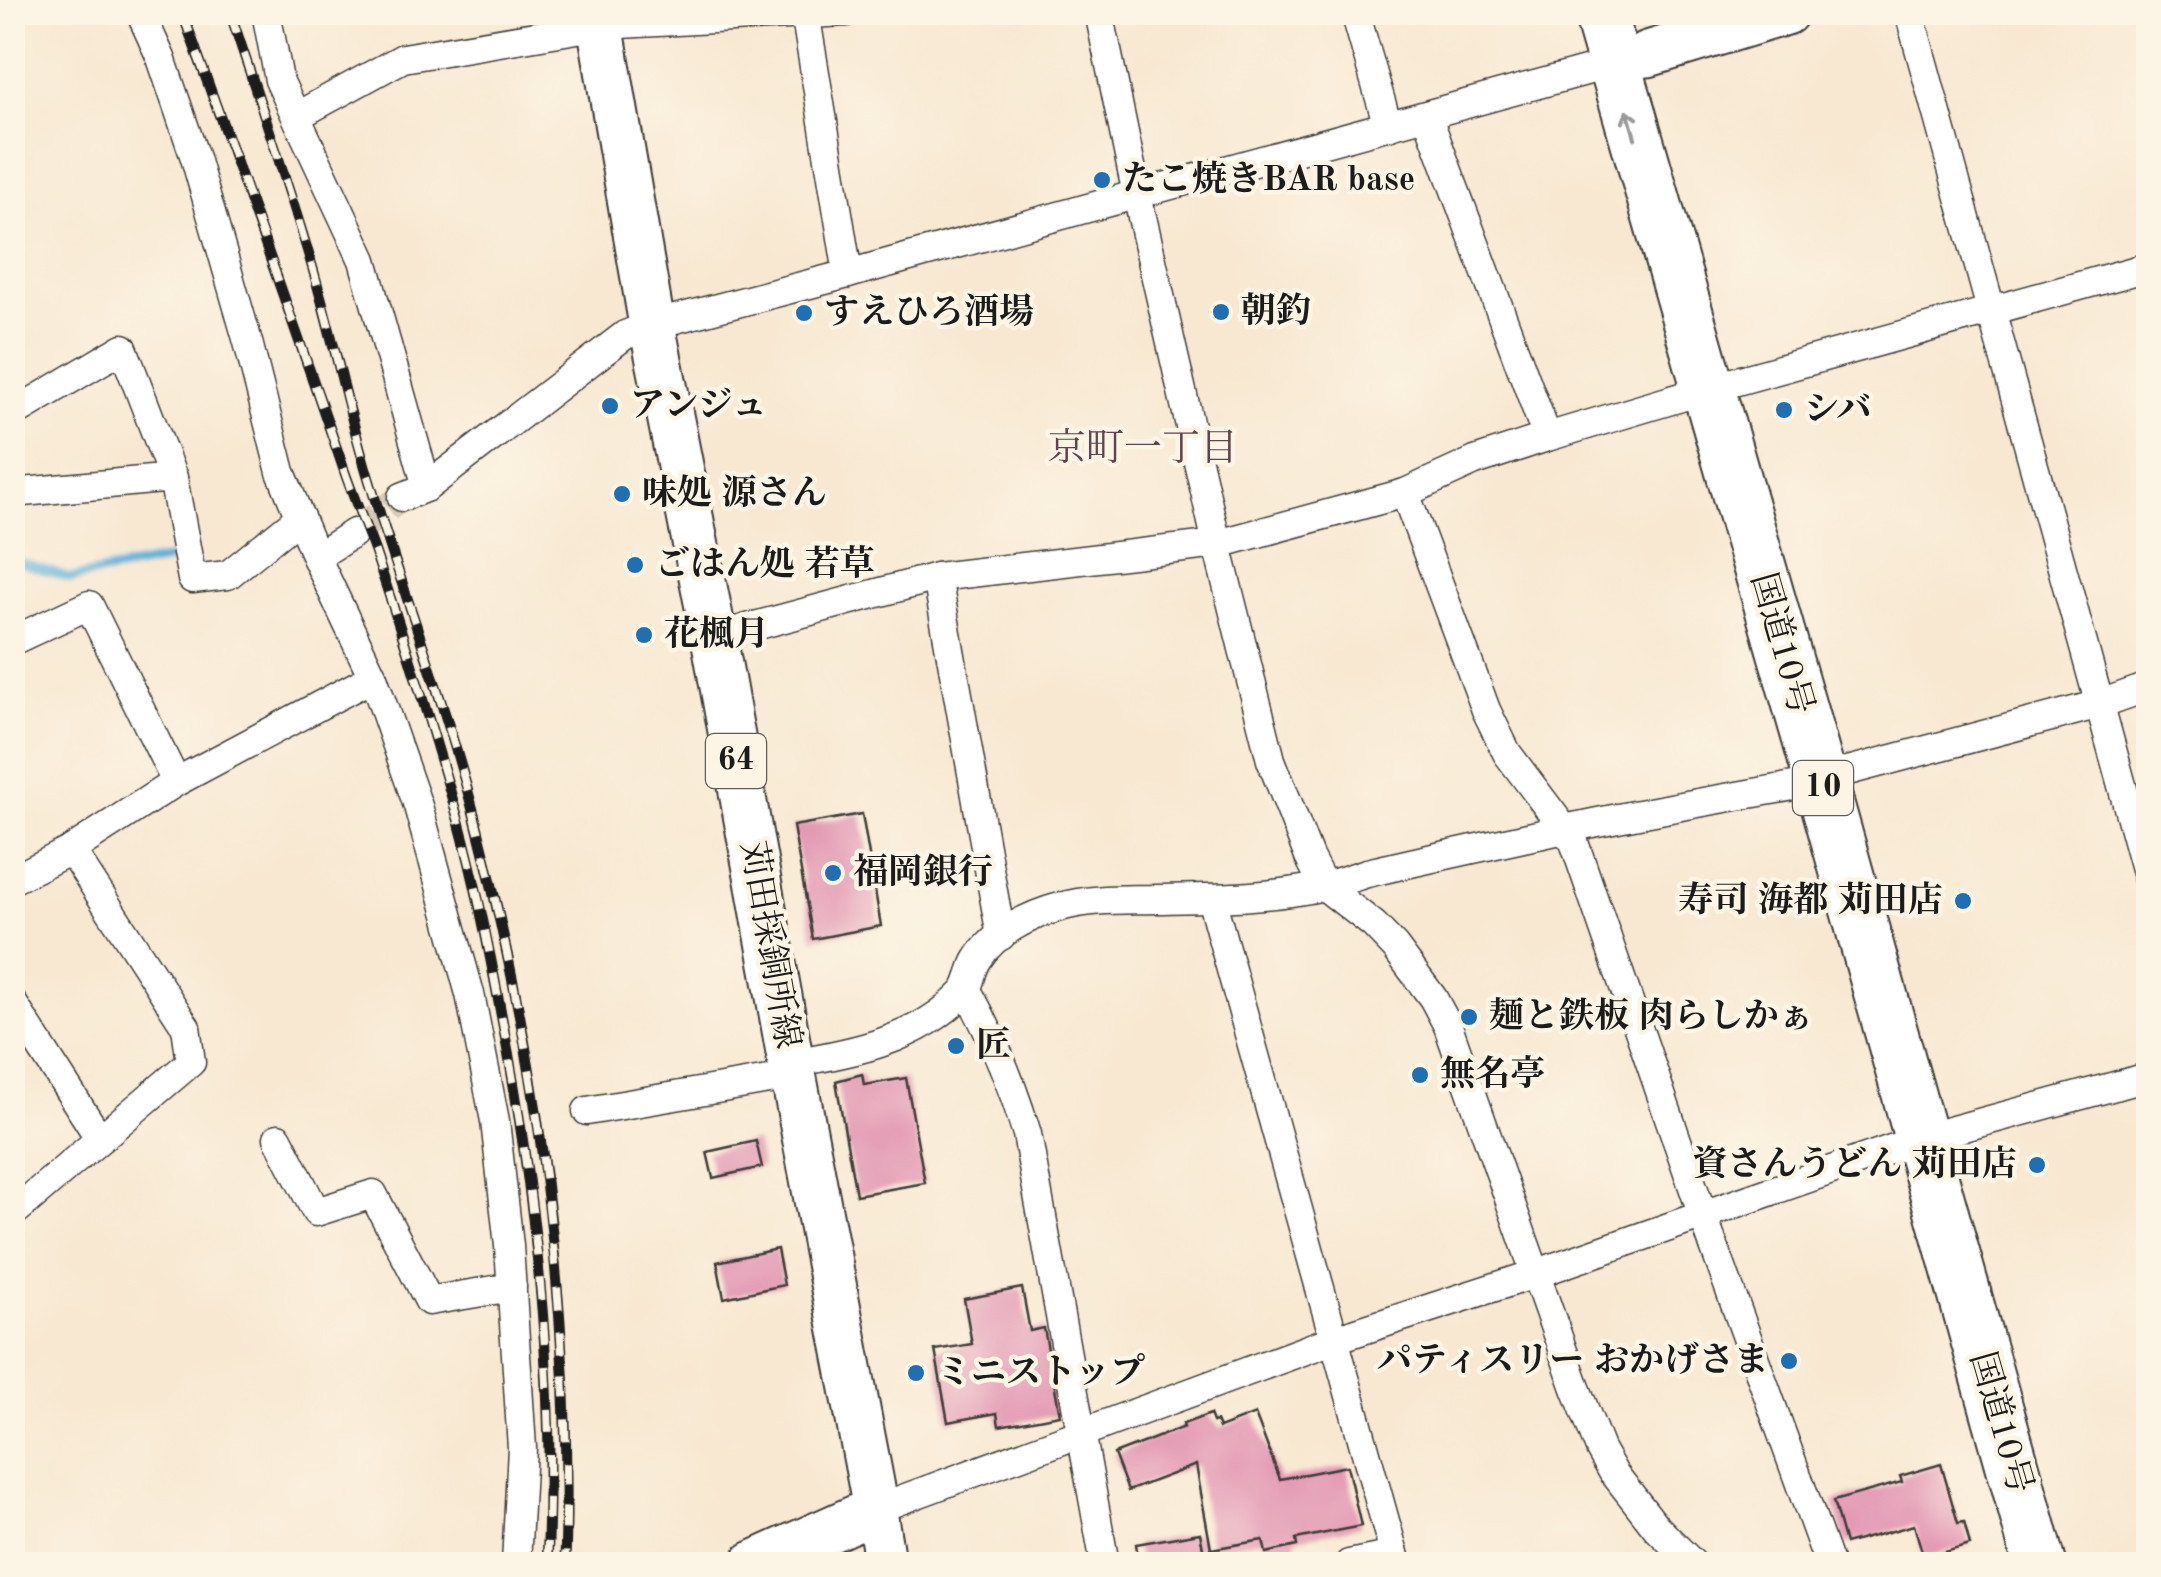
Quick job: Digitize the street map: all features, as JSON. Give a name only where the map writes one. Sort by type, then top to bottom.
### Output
[{"type":"highway","name":"国道10号","points":[[1600,12],[1633,43],[1723,385],[2056,1564]]},
{"type":"main road","points":[[1633,43],[1786,12]]},
{"type":"main road","name":"苅田採銅所線","points":[[600,19],[652,324],[876,1510]]},
{"type":"main road","points":[[753,1564],[876,1510]]},
{"type":"street","points":[[140,12],[195,158],[281,472],[316,558],[373,677],[418,806],[470,994],[494,1120],[512,1287],[522,1448],[516,1564]]},
{"type":"street","points":[[266,12],[279,80],[363,260],[415,492],[625,335],[652,324],[1427,115],[1633,43]]},
{"type":"street","points":[[298,116],[403,58],[600,19],[847,12]]},
{"type":"street","points":[[1099,12],[1137,194],[1271,760],[1308,856],[1324,886],[1374,924],[1433,998],[1460,1055],[1600,1449],[1656,1527],[1693,1564]]},
{"type":"street","points":[[1355,12],[1388,126]]},
{"type":"street","points":[[1909,12],[2148,880]]},
{"type":"street","points":[[805,14],[848,274]]},
{"type":"street","points":[[1427,115],[1546,436]]},
{"type":"street","points":[[714,638],[937,577],[1218,544],[1405,493],[1475,461],[1546,436],[2148,267]]},
{"type":"street","points":[[12,414],[123,348],[173,478],[192,579],[228,575],[300,517]]},
{"type":"street","points":[[12,492],[173,478]]},
{"type":"street","points":[[1405,493],[1507,753],[1574,842],[1702,1214],[1830,1564]]},
{"type":"street","points":[[316,558],[354,533]]},
{"type":"street","points":[[937,577],[1001,936]]},
{"type":"street","points":[[12,641],[89,605],[176,782]]},
{"type":"street","points":[[12,880],[71,850],[176,782],[373,677]]},
{"type":"street","points":[[1105,1564],[1027,1134],[996,1045],[967,990],[970,974],[988,946],[1037,915],[1077,903],[1271,894],[1324,886],[1564,829],[1832,776],[2100,704],[2148,686]]},
{"type":"street","points":[[12,1214],[191,1062],[186,1027],[71,850]]},
{"type":"street","points":[[1211,898],[1396,1560],[1349,1564]]},
{"type":"street","points":[[587,1110],[792,1070],[849,1053],[924,1023],[967,990]]},
{"type":"street","points":[[12,1002],[100,1139]]},
{"type":"street","points":[[885,1564],[876,1510],[1335,1339],[1932,1136],[2148,1076]]},
{"type":"street","points":[[278,1138],[316,1212],[373,1194],[429,1301],[512,1287]]},
{"type":"building","points":[[862,814],[881,926],[813,939],[793,826]]},
{"type":"building","points":[[862,1074],[864,1085],[906,1078],[925,1183],[856,1195],[836,1081]]},
{"type":"building","points":[[756,1141],[762,1167],[713,1178],[707,1152]]},
{"type":"building","points":[[777,1249],[784,1285],[724,1298],[717,1262]]},
{"type":"building","points":[[1022,1288],[1030,1331],[1044,1328],[1060,1415],[999,1426],[997,1413],[948,1422],[935,1350],[972,1344],[964,1299]]},
{"type":"building","points":[[1210,1414],[1219,1428],[1255,1414],[1280,1479],[1347,1466],[1361,1526],[1296,1539],[1297,1546],[1266,1553],[1263,1540],[1211,1549],[1196,1465],[1128,1491],[1114,1454]]},
{"type":"building","points":[[1941,1464],[1958,1523],[1964,1522],[1970,1545],[1924,1558],[1914,1525],[1845,1544],[1833,1501],[1902,1482],[1900,1476]]},
{"type":"building","points":[[1200,1533],[1206,1564],[1139,1564],[1136,1544]]},
{"type":"waterway","points":[[12,560],[71,578],[182,557]]},
{"type":"tunnel","points":[[354,533],[402,497]]},
{"type":"railway","points":[[182,12],[375,552],[472,871],[514,1086],[534,1222],[549,1427],[547,1564]]},
{"type":"railway","points":[[230,12],[307,249],[365,466],[463,774],[497,909],[533,1094],[557,1282],[566,1470],[565,1564]]},
{"type":"place","name":"たこ焼きBAR base","points":[[1102,180]]},
{"type":"place","name":"朝釣","points":[[1221,312]]},
{"type":"place","name":"すえひろ酒場","points":[[804,313]]},
{"type":"place","name":"アンジュ","points":[[610,406]]},
{"type":"place","name":"シバ","points":[[1784,410]]},
{"type":"place","name":"味処 源さん","points":[[622,494]]},
{"type":"place","name":"ごはん処 若草","points":[[635,565]]},
{"type":"place","name":"花楓月","points":[[644,635]]},
{"type":"place","name":"福岡銀行","points":[[833,873]]},
{"type":"place","name":"寿司 海都 苅田店","points":[[1963,901]]},
{"type":"place","name":"麺と鉄板 肉らしかぁ","points":[[1469,1017]]},
{"type":"place","name":"匠","points":[[956,1046]]},
{"type":"place","name":"無名亭","points":[[1420,1075]]},
{"type":"place","name":"資さんうどん 苅田店","points":[[2037,1165]]},
{"type":"place","name":"パティスリー おかげさま","points":[[1789,1361]]},
{"type":"place","name":"ミニストップ","points":[[916,1373]]},
{"type":"district","name":"京町一丁目","points":[[1143,450]]}]
